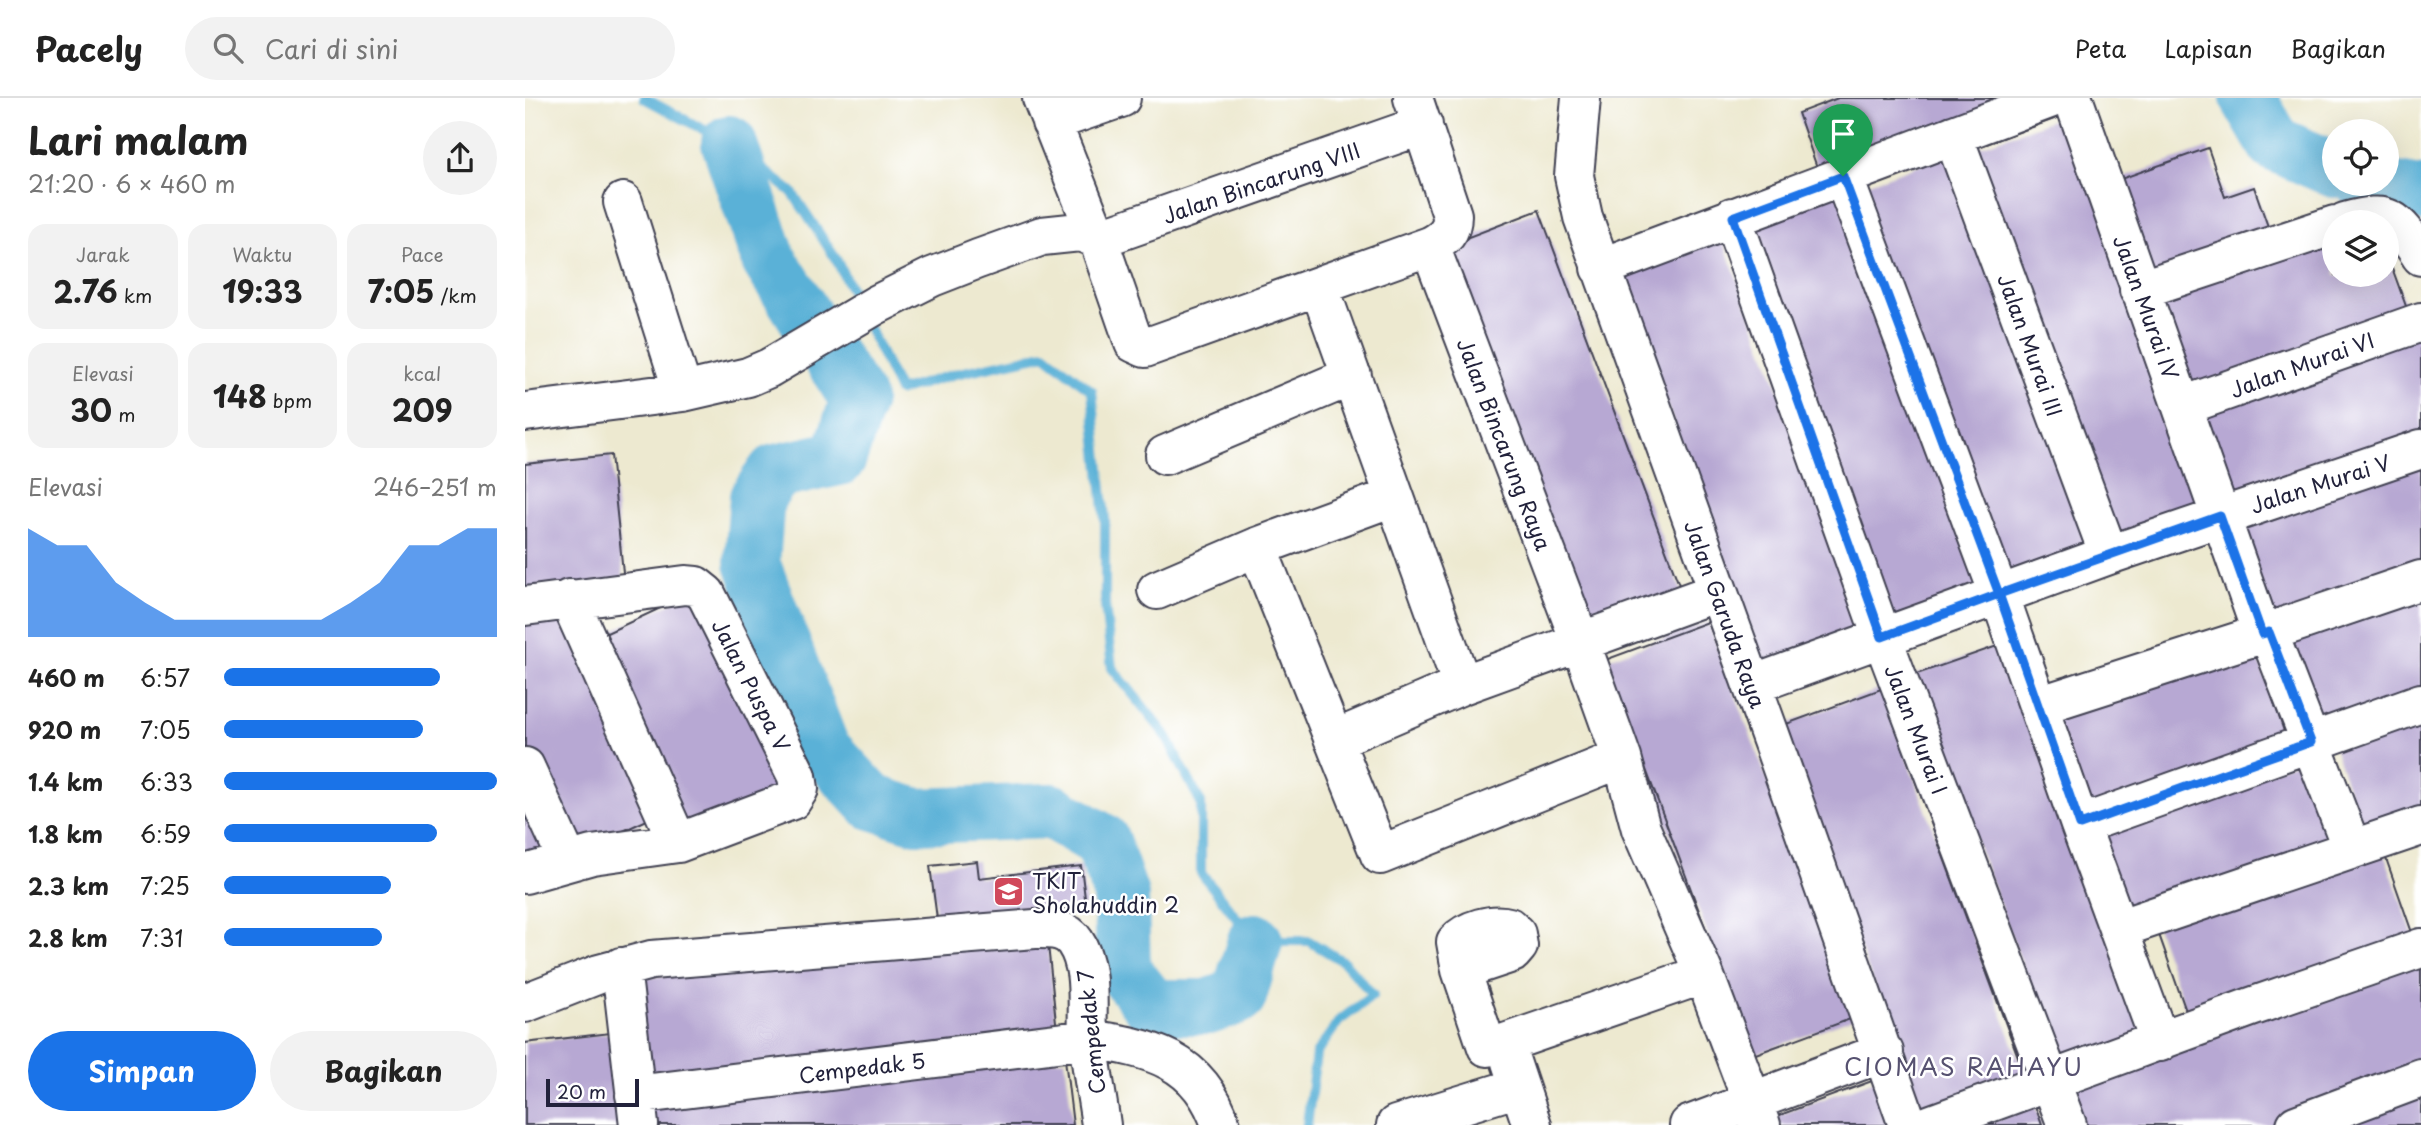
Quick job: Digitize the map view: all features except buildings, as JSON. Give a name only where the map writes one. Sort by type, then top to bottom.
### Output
[{"type":"street","points":[[1121,98],[1046,110],[1098,239],[1134,343],[1145,348],[1430,246],[1443,239],[1452,229],[1453,215],[1418,112]]},
{"type":"street","name":"Jalan Garuda Raya","points":[[1581,98],[1574,176],[1583,217],[1908,1125]]},
{"type":"street","points":[[1600,268],[2052,98]]},
{"type":"street","name":"Jalan Murai IV","points":[[2073,98],[2220,516],[2352,849]]},
{"type":"street","name":"Jalan Bincarung VIII","points":[[1098,239],[1418,112]]},
{"type":"street","name":"Jalan Murai III","points":[[1953,135],[2109,555]]},
{"type":"street","points":[[1843,176],[1999,594],[2160,1042]]},
{"type":"street","points":[[623,202],[683,392]]},
{"type":"street","name":"Jalan Murai I","points":[[1733,217],[1882,637],[2067,1125]]},
{"type":"street","points":[[2399,227],[2421,256]]},
{"type":"street","points":[[2140,290],[2322,229]]},
{"type":"street","points":[[525,412],[683,392],[748,377],[769,368],[876,305],[932,277],[1042,236],[1080,232],[1098,239]]},
{"type":"street","name":"Jalan Bincarung Raya","points":[[1430,246],[1622,758],[1641,829],[1704,974],[1756,1113]]},
{"type":"street","points":[[1319,286],[1462,685]]},
{"type":"street","name":"Jalan Murai VI","points":[[2183,407],[2421,322]]},
{"type":"street","points":[[1165,455],[1352,376]]},
{"type":"street","name":"Jalan Murai V","points":[[1752,685],[2109,555],[2421,449]]},
{"type":"street","points":[[1157,590],[1257,547],[1393,497]]},
{"type":"street","points":[[1257,547],[1380,855],[1622,758]]},
{"type":"street","points":[[2038,706],[2421,580]]},
{"type":"street","name":"Jalan Puspa V","points":[[569,600],[685,585],[696,586],[706,594],[797,776],[799,789],[792,800],[678,843]]},
{"type":"street","points":[[1334,740],[1462,685],[1717,592]]},
{"type":"street","points":[[525,606],[569,600],[678,843],[622,850],[568,861],[525,874]]},
{"type":"street","points":[[2080,825],[2421,703]]},
{"type":"street","points":[[525,767],[568,861]]},
{"type":"street","points":[[2118,929],[2421,827]]},
{"type":"street","name":"Cempedak 7","points":[[621,967],[651,960],[1035,929],[1062,931],[1074,939],[1086,974],[1089,1039],[1101,1125]]},
{"type":"street","points":[[1929,1125],[2421,948]]},
{"type":"street","points":[[525,1003],[621,967],[637,1110]]},
{"type":"street","points":[[1461,970],[1487,1047],[1693,978]]},
{"type":"street","name":"Cempedak 5","points":[[637,1110],[1089,1039],[1159,1054],[1187,1070],[1207,1093],[1221,1125]]},
{"type":"street","points":[[1505,1043],[1532,1125]]},
{"type":"street","points":[[1689,1125],[1756,1113],[1884,1052]]},
{"type":"street","points":[[2296,1125],[2421,1079]]},
{"type":"street","points":[[1396,1125],[1518,1087]]},
{"type":"waterway","points":[[644,98],[729,143],[792,192],[836,259],[859,307]]},
{"type":"waterway","points":[[2248,98],[2275,144],[2322,164]]},
{"type":"waterway","points":[[729,143],[769,260],[858,400],[839,458],[775,472],[757,498],[752,563],[822,748],[872,802],[917,816],[1051,811],[1102,841],[1121,895],[1123,970],[1152,1007],[1208,1007],[1239,996],[1255,941]]},
{"type":"waterway","points":[[2399,190],[2421,194]]},
{"type":"waterway","points":[[865,320],[899,391],[955,374],[1045,354],[1092,391],[1105,519],[1105,605],[1112,668],[1165,734],[1201,803],[1201,873],[1255,941],[1309,941],[1344,962],[1373,995],[1339,1021],[1316,1054],[1307,1125]]},
{"type":"place","name":"TKIT Sholahuddin 2","points":[[1009,892]]},
{"type":"district","name":"CIOMAS RAHAYU","points":[[1964,1066]]},
{"type":"route","points":[[1843,176],[1733,217],[1882,637],[1999,594],[2080,825],[2311,742],[2269,632],[2262,634],[2220,516],[1999,594],[1843,176]]}]
